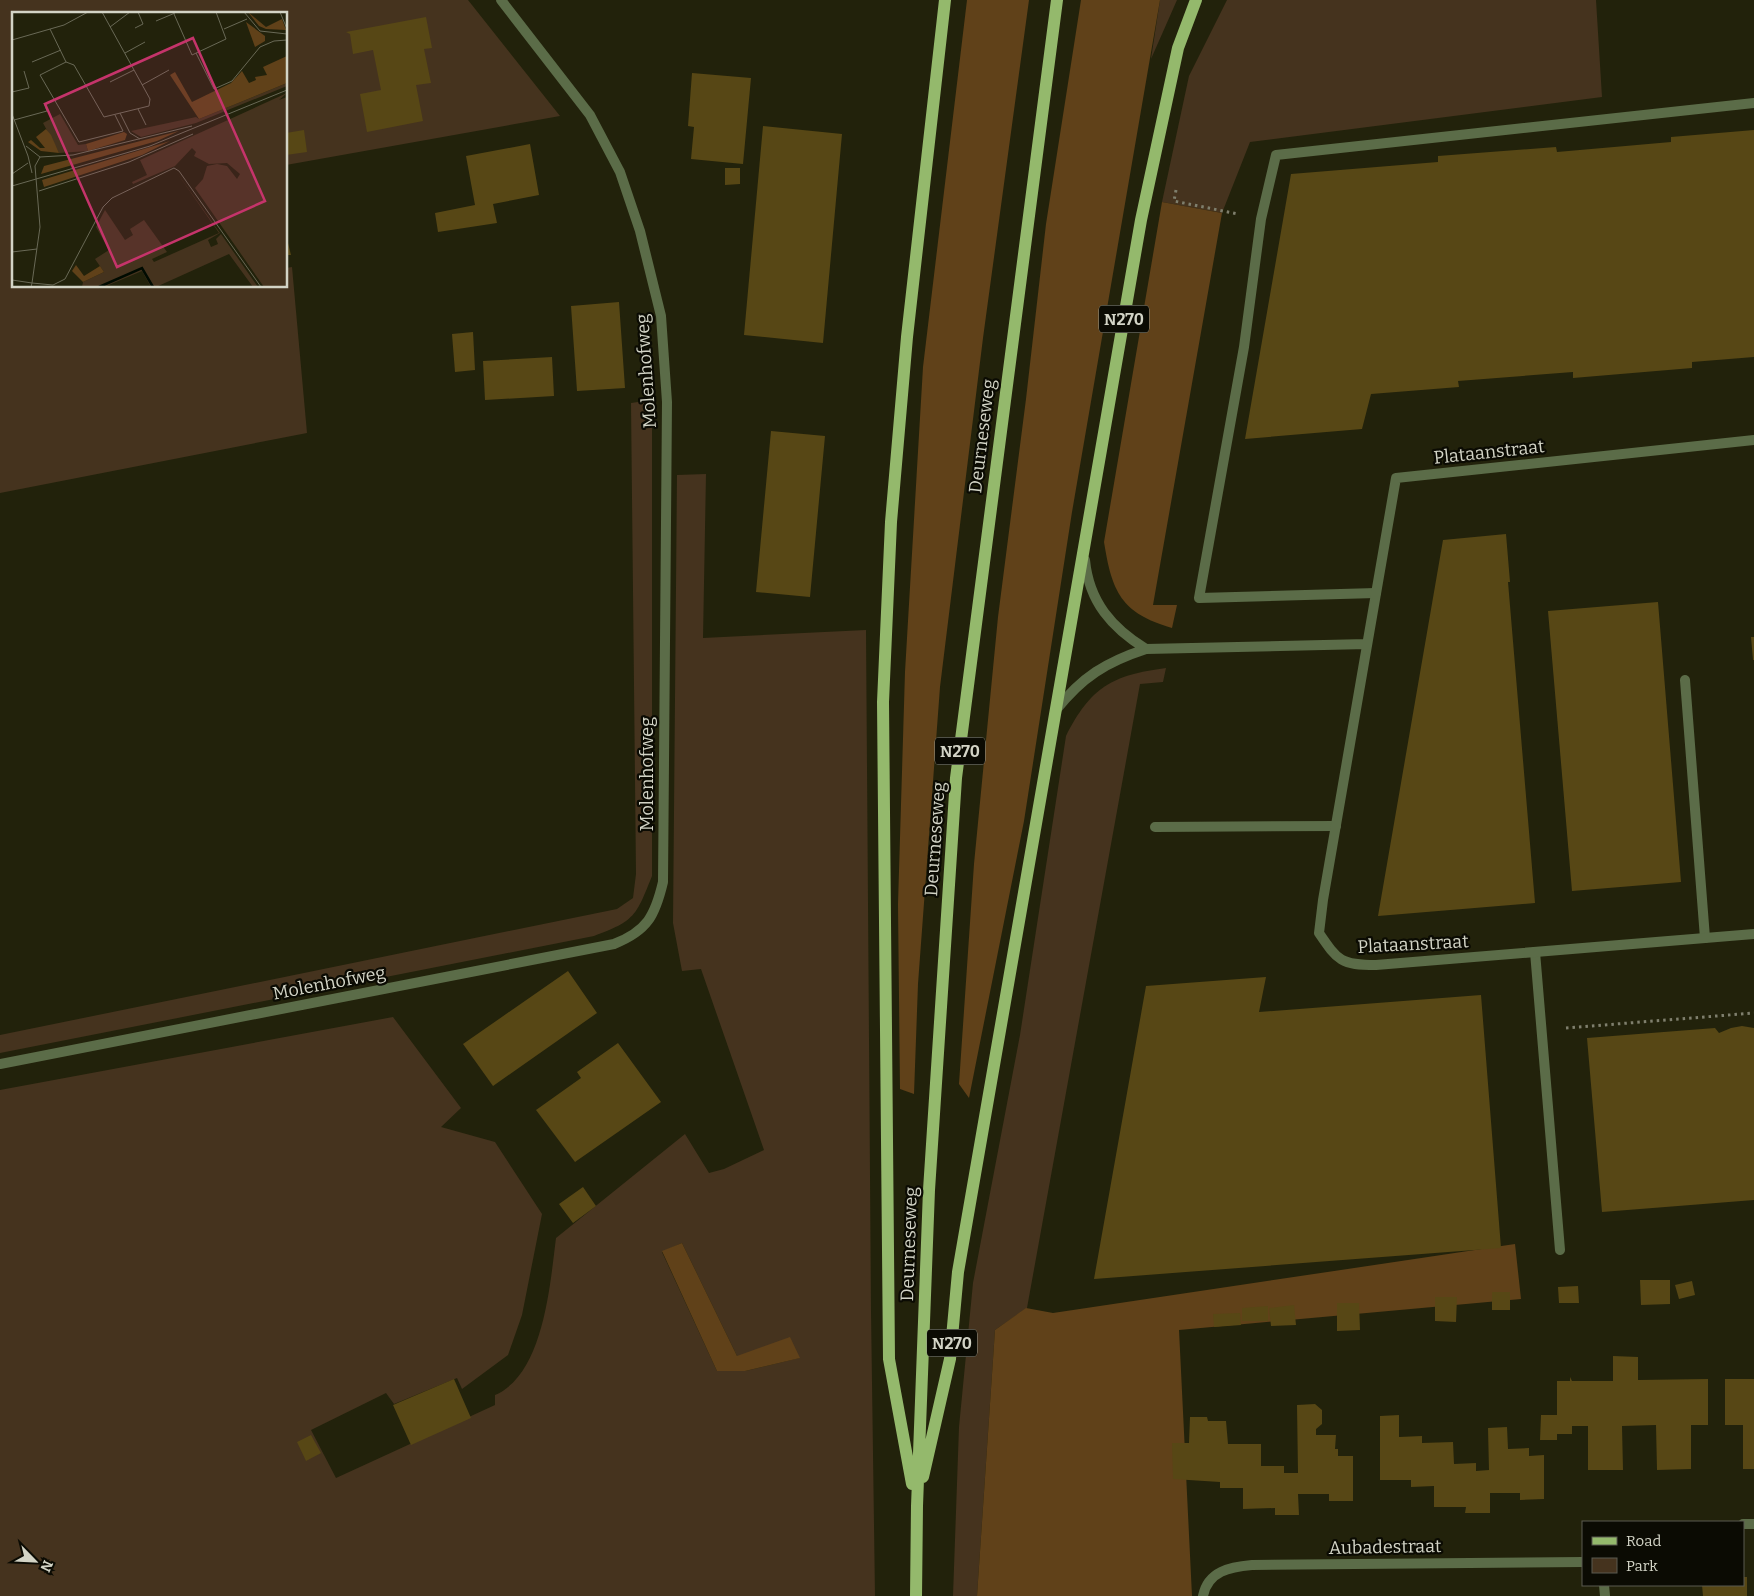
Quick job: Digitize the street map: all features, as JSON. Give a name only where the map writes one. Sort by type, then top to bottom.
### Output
[{"type":"main road","name":"N270","points":[[917,1506],[889,1358],[883,702],[891,522],[906,347],[945,0]]},
{"type":"main road","name":"Deurneseweg","points":[[916,1596],[917,1506],[929,1190],[956,778],[1057,0]]},
{"type":"main road","name":"N270","points":[[917,1506],[950,1359],[958,1272],[1141,220],[1178,48],[1196,0]]},
{"type":"street","name":"Molenhofweg","points":[[0,1064],[614,944],[631,937],[646,926],[658,906],[663,882],[667,412],[661,316],[640,231],[620,172],[590,116],[501,0]]},
{"type":"street","points":[[1376,593],[1199,598],[1244,347],[1261,219],[1276,155],[1754,103]]},
{"type":"street","name":"Plataanstraat","points":[[1754,440],[1396,478],[1319,933],[1335,957],[1354,965],[1376,965],[1754,934]]},
{"type":"street","points":[[1084,552],[1091,592],[1101,610],[1113,626],[1146,650]]},
{"type":"street","points":[[1054,713],[1071,691],[1094,672],[1119,658],[1146,650],[1367,644]]},
{"type":"street","points":[[1685,680],[1704,938]]},
{"type":"street","points":[[1155,827],[1336,826]]},
{"type":"street","points":[[1535,952],[1560,1250]]},
{"type":"street","name":"Aubadestraat","points":[[1203,1596],[1205,1586],[1226,1568],[1252,1565],[1582,1562]]},
{"type":"path","points":[[1177,183],[1174,201],[1261,219]]},
{"type":"path","points":[[1541,1030],[1754,1014]]},
{"type":"green space","points":[[0,0],[468,0],[560,116],[288,165],[288,12],[12,12],[12,288],[288,288],[288,268],[292,267],[307,433],[0,493]]},
{"type":"green space","points":[[1160,0],[1177,0],[1151,59]]},
{"type":"green space","points":[[1227,0],[1596,0],[1602,97],[1250,142],[1222,213],[1162,202],[1189,76]]},
{"type":"green space","points":[[652,400],[652,876],[642,900],[632,915],[618,926],[594,936],[0,1053],[0,1035],[617,909],[633,898],[636,874],[631,403]]},
{"type":"green space","points":[[706,474],[703,638],[866,630],[875,1596],[0,1596],[0,1090],[393,1017],[461,1108],[441,1127],[495,1142],[542,1214],[522,1315],[508,1355],[462,1389],[457,1378],[394,1404],[386,1393],[311,1430],[336,1478],[495,1405],[495,1395],[511,1384],[524,1368],[534,1348],[542,1326],[547,1302],[556,1238],[685,1134],[709,1173],[724,1169],[764,1150],[701,969],[682,971],[673,923],[677,475]],"holes":[[[682,1243],[737,1356],[799,1358],[745,1371],[717,1371],[662,1252]]]},
{"type":"green space","points":[[1166,668],[1163,682],[1140,684],[1027,1308],[995,1330],[977,1596],[953,1596],[959,1427],[973,1283],[1020,1035],[1066,736],[1085,706],[1105,686],[1131,675]]},
{"type":"shaded area","points":[[967,0],[1029,0],[983,338],[940,687],[918,984],[914,1094],[900,1089],[898,904],[905,672],[923,367]]},
{"type":"shaded area","points":[[1081,0],[1160,0],[1072,512],[1024,821],[969,1098],[959,1084],[974,864],[998,617],[1046,224]]},
{"type":"shaded area","points":[[1162,202],[1222,213],[1153,605],[1177,605],[1172,628],[1141,615],[1122,598],[1111,574],[1104,542]]},
{"type":"shaded area","points":[[682,1243],[737,1356],[790,1337],[800,1358],[745,1371],[717,1371],[662,1251]]},
{"type":"shaded area","points":[[1515,1244],[1521,1299],[1179,1330],[1192,1596],[977,1596],[995,1330],[1026,1308],[1053,1313]]},
{"type":"building","points":[[426,17],[432,48],[424,49],[431,83],[416,85],[423,121],[367,132],[360,94],[381,90],[373,50],[353,54],[350,34],[346,32]]},
{"type":"building","points":[[692,73],[751,78],[743,164],[691,159],[694,127],[688,126]]},
{"type":"building","points":[[763,126],[842,134],[823,343],[744,335]]},
{"type":"building","points":[[304,130],[307,152],[288,155],[288,133]]},
{"type":"building","points":[[1754,130],[1754,357],[1692,362],[1692,368],[1573,378],[1573,372],[1458,381],[1459,387],[1371,394],[1362,429],[1245,439],[1291,174],[1438,162],[1438,156],[1556,147],[1557,152],[1671,142],[1671,137]]},
{"type":"building","points":[[530,144],[539,195],[493,204],[497,223],[438,232],[435,213],[475,205],[466,156]]},
{"type":"building","points":[[725,168],[740,168],[740,184],[725,185]]},
{"type":"building","points":[[288,243],[291,255],[288,255]]},
{"type":"building","points":[[619,302],[625,388],[577,391],[571,306]]},
{"type":"building","points":[[473,332],[475,370],[455,372],[452,334]]},
{"type":"building","points":[[552,357],[554,396],[485,400],[483,361]]},
{"type":"building","points":[[771,431],[825,436],[810,597],[756,592]]},
{"type":"building","points":[[1506,534],[1510,582],[1508,582],[1535,903],[1378,916],[1443,540]]},
{"type":"building","points":[[1658,602],[1681,882],[1572,891],[1548,611]]},
{"type":"building","points":[[1751,637],[1754,637],[1754,660],[1753,660]]},
{"type":"building","points":[[568,971],[597,1013],[493,1086],[463,1044]]},
{"type":"building","points":[[1266,977],[1259,1012],[1481,995],[1501,1248],[1094,1279],[1146,986]]},
{"type":"building","points":[[1742,1026],[1754,1028],[1754,1200],[1602,1212],[1587,1038],[1715,1028],[1719,1033]]},
{"type":"building","points":[[618,1043],[661,1102],[575,1162],[536,1110],[581,1078],[577,1072]]},
{"type":"building","points":[[583,1187],[596,1206],[573,1223],[559,1204]]},
{"type":"building","points":[[1640,1280],[1670,1280],[1670,1304],[1641,1305]]},
{"type":"building","points":[[1692,1281],[1695,1295],[1679,1299],[1675,1285]]},
{"type":"building","points":[[1578,1286],[1579,1303],[1559,1303],[1558,1287]]},
{"type":"building","points":[[1492,1292],[1510,1292],[1510,1310],[1492,1310]]},
{"type":"building","points":[[1435,1297],[1457,1297],[1456,1322],[1435,1321]]},
{"type":"building","points":[[1337,1303],[1359,1303],[1360,1330],[1337,1331]]},
{"type":"building","points":[[1294,1305],[1296,1325],[1271,1326],[1269,1308]]},
{"type":"building","points":[[1268,1306],[1268,1321],[1242,1321],[1242,1308]]},
{"type":"building","points":[[1240,1313],[1241,1325],[1214,1327],[1213,1314]]},
{"type":"building","points":[[1613,1356],[1638,1357],[1638,1380],[1708,1379],[1708,1425],[1691,1425],[1691,1469],[1657,1470],[1656,1425],[1622,1426],[1623,1470],[1588,1470],[1588,1426],[1572,1426],[1572,1434],[1557,1434],[1557,1440],[1540,1440],[1541,1415],[1557,1415],[1557,1381],[1570,1381],[1570,1377],[1572,1381],[1613,1381]]},
{"type":"building","points":[[454,1379],[471,1418],[411,1445],[393,1405]]},
{"type":"building","points":[[1725,1379],[1754,1379],[1754,1469],[1743,1469],[1743,1425],[1725,1425]]},
{"type":"building","points":[[1315,1404],[1322,1410],[1322,1424],[1316,1429],[1316,1435],[1336,1435],[1335,1449],[1338,1449],[1338,1456],[1353,1456],[1353,1501],[1329,1501],[1329,1494],[1298,1494],[1299,1515],[1275,1515],[1275,1508],[1243,1509],[1243,1488],[1220,1488],[1220,1482],[1173,1479],[1172,1443],[1189,1443],[1190,1417],[1207,1417],[1208,1421],[1226,1421],[1228,1444],[1261,1444],[1261,1466],[1284,1466],[1284,1473],[1298,1473],[1297,1405]]},
{"type":"building","points":[[1399,1415],[1399,1437],[1422,1436],[1422,1443],[1453,1442],[1454,1464],[1476,1463],[1476,1471],[1489,1470],[1488,1428],[1507,1427],[1508,1449],[1529,1448],[1529,1456],[1544,1455],[1544,1499],[1520,1500],[1520,1493],[1490,1493],[1490,1513],[1465,1513],[1466,1507],[1434,1507],[1434,1486],[1411,1487],[1411,1480],[1380,1480],[1380,1416]]},
{"type":"building","points":[[311,1435],[321,1453],[306,1461],[297,1442]]},
{"type":"building","points":[[1744,1577],[1747,1577],[1747,1596],[1703,1596],[1702,1586],[1744,1586]]}]
